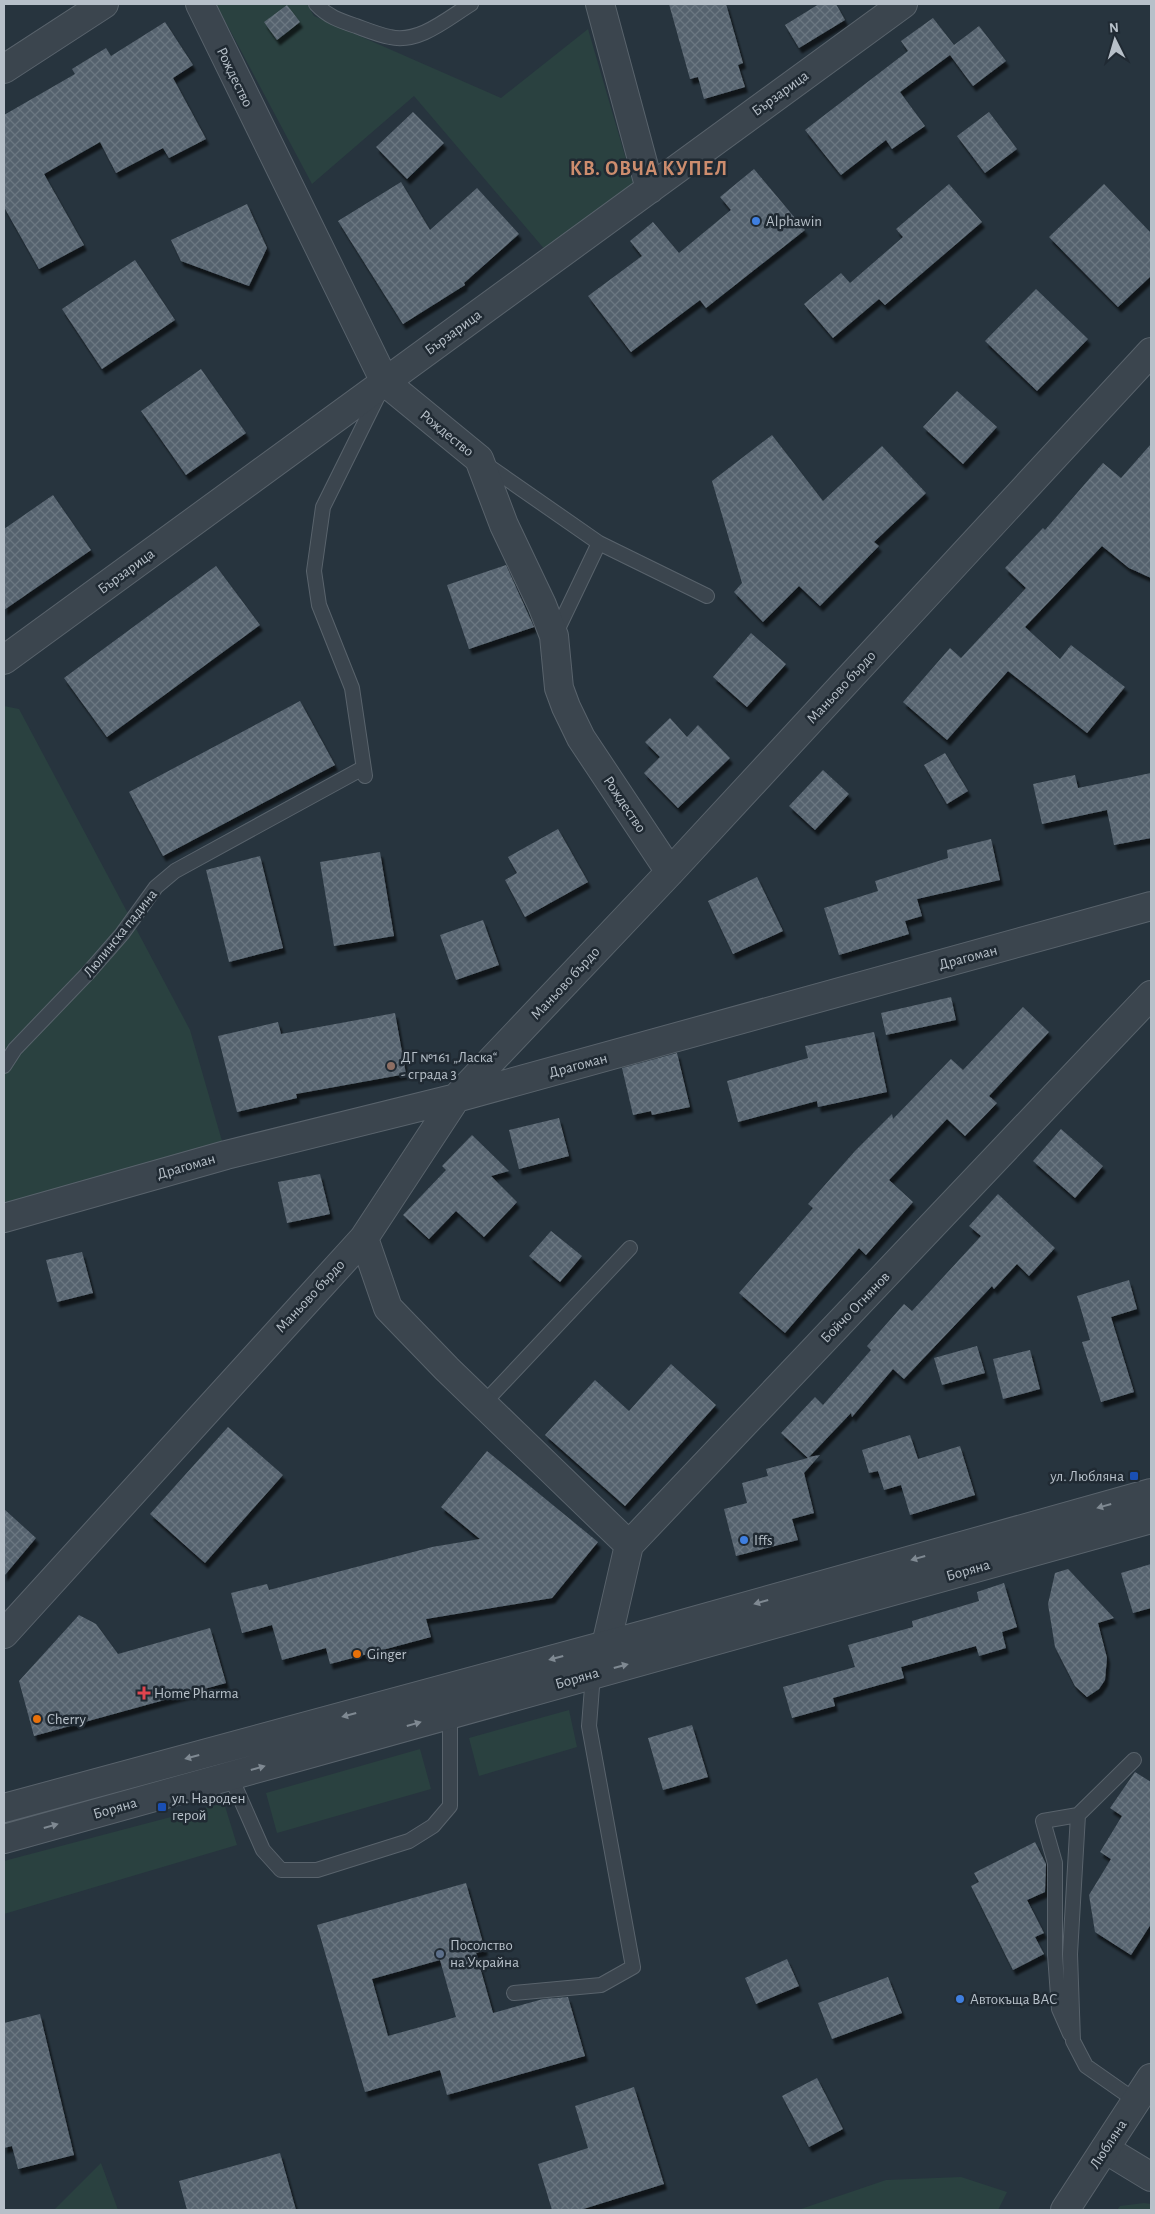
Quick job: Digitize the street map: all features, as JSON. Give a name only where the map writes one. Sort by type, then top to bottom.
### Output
[{"type":"street","points":[[4,69],[104,4]]},
{"type":"street","name":"Рождество","points":[[200,4],[385,382],[480,459],[504,525],[542,605],[554,636],[559,688],[581,738],[670,872]]},
{"type":"street","points":[[600,4],[650,189]]},
{"type":"street","name":"Бързарица","points":[[4,660],[902,4]]},
{"type":"street","name":"Маньово бърдо","points":[[4,1634],[364,1238],[456,1098],[670,872],[1151,352]]},
{"type":"street","name":"Драгоман","points":[[4,1218],[226,1155],[456,1098],[1151,906]]},
{"type":"street","name":"Бойчо Огнянов","points":[[629,1545],[1151,994]]},
{"type":"street","points":[[364,1238],[388,1308],[483,1404],[629,1545],[606,1645]]},
{"type":"street","name":"Боряна","points":[[4,1808],[606,1645],[1151,1493]]},
{"type":"street","name":"Боряна","points":[[4,1839],[1151,1518]]},
{"type":"street","name":"Любляна","points":[[1065,2210],[1151,2078]]},
{"type":"street","points":[[1105,2149],[1151,2177]]},
{"type":"lane","points":[[316,4],[334,18],[391,38],[403,38],[429,30],[471,4]]},
{"type":"lane","name":"Люлинска падина","points":[[4,1066],[15,1049],[105,953],[156,887],[175,871],[364,772],[352,688],[319,605],[314,571],[323,507],[385,382]]},
{"type":"lane","points":[[480,459],[599,543],[707,596]]},
{"type":"lane","points":[[554,636],[599,543]]},
{"type":"lane","points":[[483,1404],[630,1248]]},
{"type":"lane","points":[[514,1993],[600,1985],[633,1967],[589,1726],[593,1674]]},
{"type":"lane","points":[[230,1775],[263,1850],[280,1870],[317,1870],[409,1841],[433,1826],[450,1806],[450,1714]]},
{"type":"lane","points":[[1134,1760],[1078,1815],[1043,1821],[1055,1864],[1055,1955],[1059,2009],[1086,2066],[1136,2101]]},
{"type":"lane","points":[[1073,2041],[1070,1954],[1078,1815]]},
{"type":"green space","points":[[216,4],[307,4],[314,16],[501,98],[588,29],[637,197],[552,258],[414,96],[312,184]]},
{"type":"green space","points":[[4,706],[19,709],[190,1030],[226,1155],[4,1218]]},
{"type":"green space","points":[[569,1710],[577,1747],[479,1776],[469,1738]]},
{"type":"green space","points":[[420,1749],[431,1789],[277,1833],[266,1793]]},
{"type":"green space","points":[[224,1803],[237,1845],[4,1914],[4,1861]]},
{"type":"green space","points":[[101,2163],[118,2210],[54,2210]]},
{"type":"green space","points":[[961,2177],[1007,2192],[998,2210],[798,2210],[886,2180]]},
{"type":"green space","points":[[1151,2204],[1151,2210],[1117,2210],[1120,2206]]},
{"type":"building","points":[[669,4],[726,4],[743,63],[738,65],[745,87],[704,99],[698,77],[690,79]]},
{"type":"building","points":[[819,4],[836,4],[845,20],[799,48],[785,25]]},
{"type":"building","points":[[287,5],[300,22],[277,40],[264,22]]},
{"type":"building","points":[[933,18],[954,45],[979,26],[1006,61],[973,86],[950,55],[900,92],[925,126],[892,149],[886,140],[841,175],[805,130],[908,51],[901,41]]},
{"type":"building","points":[[165,22],[193,65],[173,78],[206,139],[169,158],[163,148],[116,173],[100,142],[44,174],[84,245],[39,269],[4,207],[4,115],[75,74],[72,69],[106,48],[111,56]]},
{"type":"building","points":[[413,112],[444,143],[407,179],[376,147]]},
{"type":"building","points":[[989,112],[1017,149],[985,173],[957,136]]},
{"type":"building","points":[[754,169],[805,230],[706,308],[700,300],[631,352],[588,296],[642,256],[630,241],[653,222],[679,253],[731,210],[720,197]]},
{"type":"building","points":[[401,182],[430,230],[477,188],[519,234],[464,283],[465,285],[403,324],[338,221]]},
{"type":"building","points":[[949,184],[982,222],[885,305],[879,299],[833,338],[804,304],[841,273],[850,283],[903,237],[896,229]]},
{"type":"building","points":[[1104,184],[1151,233],[1151,276],[1118,307],[1049,237]]},
{"type":"building","points":[[247,204],[267,248],[249,286],[181,261],[171,240]]},
{"type":"building","points":[[135,260],[175,320],[102,369],[62,309]]},
{"type":"building","points":[[1036,289],[1088,339],[1037,391],[985,341]]},
{"type":"building","points":[[201,369],[246,433],[186,475],[141,411]]},
{"type":"building","points":[[957,391],[997,427],[963,464],[923,427]]},
{"type":"building","points":[[772,435],[823,501],[882,446],[926,493],[874,542],[879,546],[820,606],[799,586],[763,622],[734,592],[742,583],[712,481]]},
{"type":"building","points":[[1151,444],[1151,578],[1129,568],[1102,546],[1025,627],[1060,659],[1071,645],[1125,687],[1087,733],[1008,671],[947,740],[903,702],[950,648],[961,658],[1026,588],[1005,568],[1043,528],[1045,530],[1103,463],[1121,478]]},
{"type":"building","points":[[53,495],[91,550],[4,610],[4,529]]},
{"type":"building","points":[[506,565],[534,627],[469,649],[447,585]]},
{"type":"building","points":[[216,566],[260,625],[107,737],[64,678]]},
{"type":"building","points":[[751,633],[786,664],[747,707],[713,677]]},
{"type":"building","points":[[300,701],[335,765],[163,856],[129,792]]},
{"type":"building","points":[[670,718],[687,737],[698,725],[730,758],[678,808],[644,773],[660,757],[645,742]]},
{"type":"building","points":[[945,753],[968,791],[947,804],[924,765]]},
{"type":"building","points":[[823,770],[849,794],[815,830],[789,806]]},
{"type":"building","points":[[1151,773],[1151,838],[1114,845],[1107,810],[1042,824],[1033,784],[1075,775],[1078,788]]},
{"type":"building","points":[[558,829],[588,882],[525,917],[505,880],[517,873],[508,857]]},
{"type":"building","points":[[991,839],[1000,880],[917,899],[922,916],[905,921],[909,934],[839,955],[824,908],[878,891],[875,881],[948,858],[947,850]]},
{"type":"building","points":[[380,852],[394,936],[334,946],[320,862]]},
{"type":"building","points":[[260,856],[283,948],[229,962],[206,870]]},
{"type":"building","points":[[757,877],[783,931],[733,954],[708,901]]},
{"type":"building","points":[[483,920],[499,965],[456,980],[440,935]]},
{"type":"building","points":[[951,997],[956,1020],[886,1035],[881,1013]]},
{"type":"building","points":[[1023,1007],[1049,1032],[989,1096],[997,1103],[965,1136],[947,1119],[889,1180],[913,1202],[866,1255],[859,1248],[785,1333],[739,1293],[813,1208],[808,1204],[855,1151],[892,1114],[893,1119],[951,1059],[963,1070]]},
{"type":"building","points":[[395,1013],[406,1074],[296,1094],[297,1098],[237,1112],[218,1036],[278,1022],[281,1034]]},
{"type":"building","points":[[874,1032],[887,1092],[818,1107],[817,1101],[738,1122],[727,1081],[808,1058],[805,1046]]},
{"type":"building","points":[[677,1053],[690,1107],[652,1115],[651,1111],[633,1115],[622,1068]]},
{"type":"building","points":[[559,1118],[569,1156],[519,1169],[509,1130]]},
{"type":"building","points":[[1061,1129],[1103,1166],[1075,1198],[1033,1161]]},
{"type":"building","points":[[472,1135],[509,1171],[491,1176],[517,1202],[484,1237],[456,1211],[429,1239],[403,1215],[446,1170],[442,1166]]},
{"type":"building","points":[[320,1174],[330,1214],[287,1223],[278,1182]]},
{"type":"building","points":[[998,1194],[1055,1248],[1029,1276],[1017,1264],[994,1289],[992,1286],[904,1379],[893,1369],[852,1417],[851,1413],[809,1457],[820,1455],[804,1473],[814,1513],[792,1519],[798,1540],[736,1556],[724,1509],[747,1503],[742,1483],[768,1476],[766,1469],[808,1458],[781,1433],[815,1397],[823,1405],[871,1350],[867,1346],[904,1304],[912,1311],[981,1236],[969,1226]]},
{"type":"building","points":[[551,1231],[582,1256],[560,1282],[529,1256]]},
{"type":"building","points":[[82,1252],[93,1293],[57,1302],[46,1260]]},
{"type":"building","points":[[1129,1280],[1137,1309],[1111,1317],[1134,1392],[1101,1402],[1082,1342],[1090,1340],[1077,1296]]},
{"type":"building","points":[[977,1346],[985,1373],[942,1385],[934,1358]]},
{"type":"building","points":[[1030,1350],[1040,1389],[1003,1399],[993,1359]]},
{"type":"building","points":[[671,1364],[716,1405],[625,1506],[545,1435],[595,1380],[629,1411]]},
{"type":"building","points":[[228,1427],[283,1475],[205,1563],[150,1514]]},
{"type":"building","points":[[910,1435],[918,1459],[960,1446],[975,1495],[910,1515],[901,1485],[884,1490],[878,1471],[869,1473],[862,1450]]},
{"type":"building","points":[[487,1451],[598,1542],[552,1598],[426,1619],[431,1637],[330,1664],[326,1648],[282,1660],[272,1625],[242,1633],[231,1593],[267,1584],[269,1590],[432,1547],[480,1539],[441,1507]]},
{"type":"building","points":[[4,1509],[36,1538],[4,1576]]},
{"type":"building","points":[[1151,1564],[1151,1608],[1133,1613],[1121,1573]]},
{"type":"building","points":[[1068,1569],[1114,1618],[1098,1623],[1107,1658],[1105,1680],[1099,1689],[1087,1697],[1075,1686],[1055,1647],[1048,1604],[1055,1573]]},
{"type":"building","points":[[1004,1583],[1017,1627],[1002,1632],[1006,1648],[979,1656],[976,1646],[901,1667],[904,1678],[833,1698],[835,1706],[792,1718],[783,1687],[855,1667],[848,1645],[913,1627],[912,1621],[979,1601],[977,1592]]},
{"type":"building","points":[[79,1615],[96,1624],[118,1654],[210,1628],[226,1683],[34,1736],[19,1681]]},
{"type":"building","points":[[692,1725],[708,1777],[663,1790],[648,1738]]},
{"type":"building","points":[[1135,1772],[1151,1782],[1151,1924],[1131,1955],[1095,1932],[1089,1895],[1111,1859],[1100,1852],[1122,1816],[1110,1808]]},
{"type":"building","points":[[1035,1842],[1046,1864],[1045,1892],[1027,1900],[1044,1933],[1035,1937],[1044,1954],[1013,1970],[971,1886],[979,1882],[974,1873]]},
{"type":"building","points":[[466,1883],[485,1950],[476,1953],[493,2013],[543,1999],[568,1997],[585,2056],[447,2095],[440,2070],[365,2092],[317,1925]],"holes":[[[440,1960],[456,2017],[388,2036],[372,1979]]]},
{"type":"building","points":[[787,1959],[799,1986],[756,2004],[745,1978]]},
{"type":"building","points":[[888,1977],[902,2013],[832,2039],[818,2003]]},
{"type":"building","points":[[40,2014],[74,2155],[18,2169],[12,2146],[4,2148],[4,2023]]},
{"type":"building","points":[[817,2078],[843,2129],[809,2147],[782,2096]]},
{"type":"building","points":[[634,2087],[664,2184],[580,2210],[552,2210],[538,2164],[588,2148],[575,2106]]},
{"type":"building","points":[[280,2153],[296,2210],[187,2210],[179,2181]]},
{"type":"place","name":"Alphawin","points":[[756,221]]},
{"type":"place","name":"ДГ №161 „Ласка“ - сграда 3","points":[[391,1066]]},
{"type":"place","name":"ул. Любляна","points":[[1134,1476]]},
{"type":"place","name":"Iffs","points":[[744,1540]]},
{"type":"place","name":"Ginger","points":[[357,1654]]},
{"type":"place","name":"Home Pharma","points":[[144,1693]]},
{"type":"place","name":"Cherry","points":[[37,1719]]},
{"type":"place","name":"ул. Народен герой","points":[[162,1807]]},
{"type":"place","name":"Посолство на Украйна","points":[[440,1954]]},
{"type":"place","name":"Автокъща ВАС","points":[[960,1999]]},
{"type":"district","name":"КВ. ОВЧА КУПЕЛ","points":[[649,168]]}]
